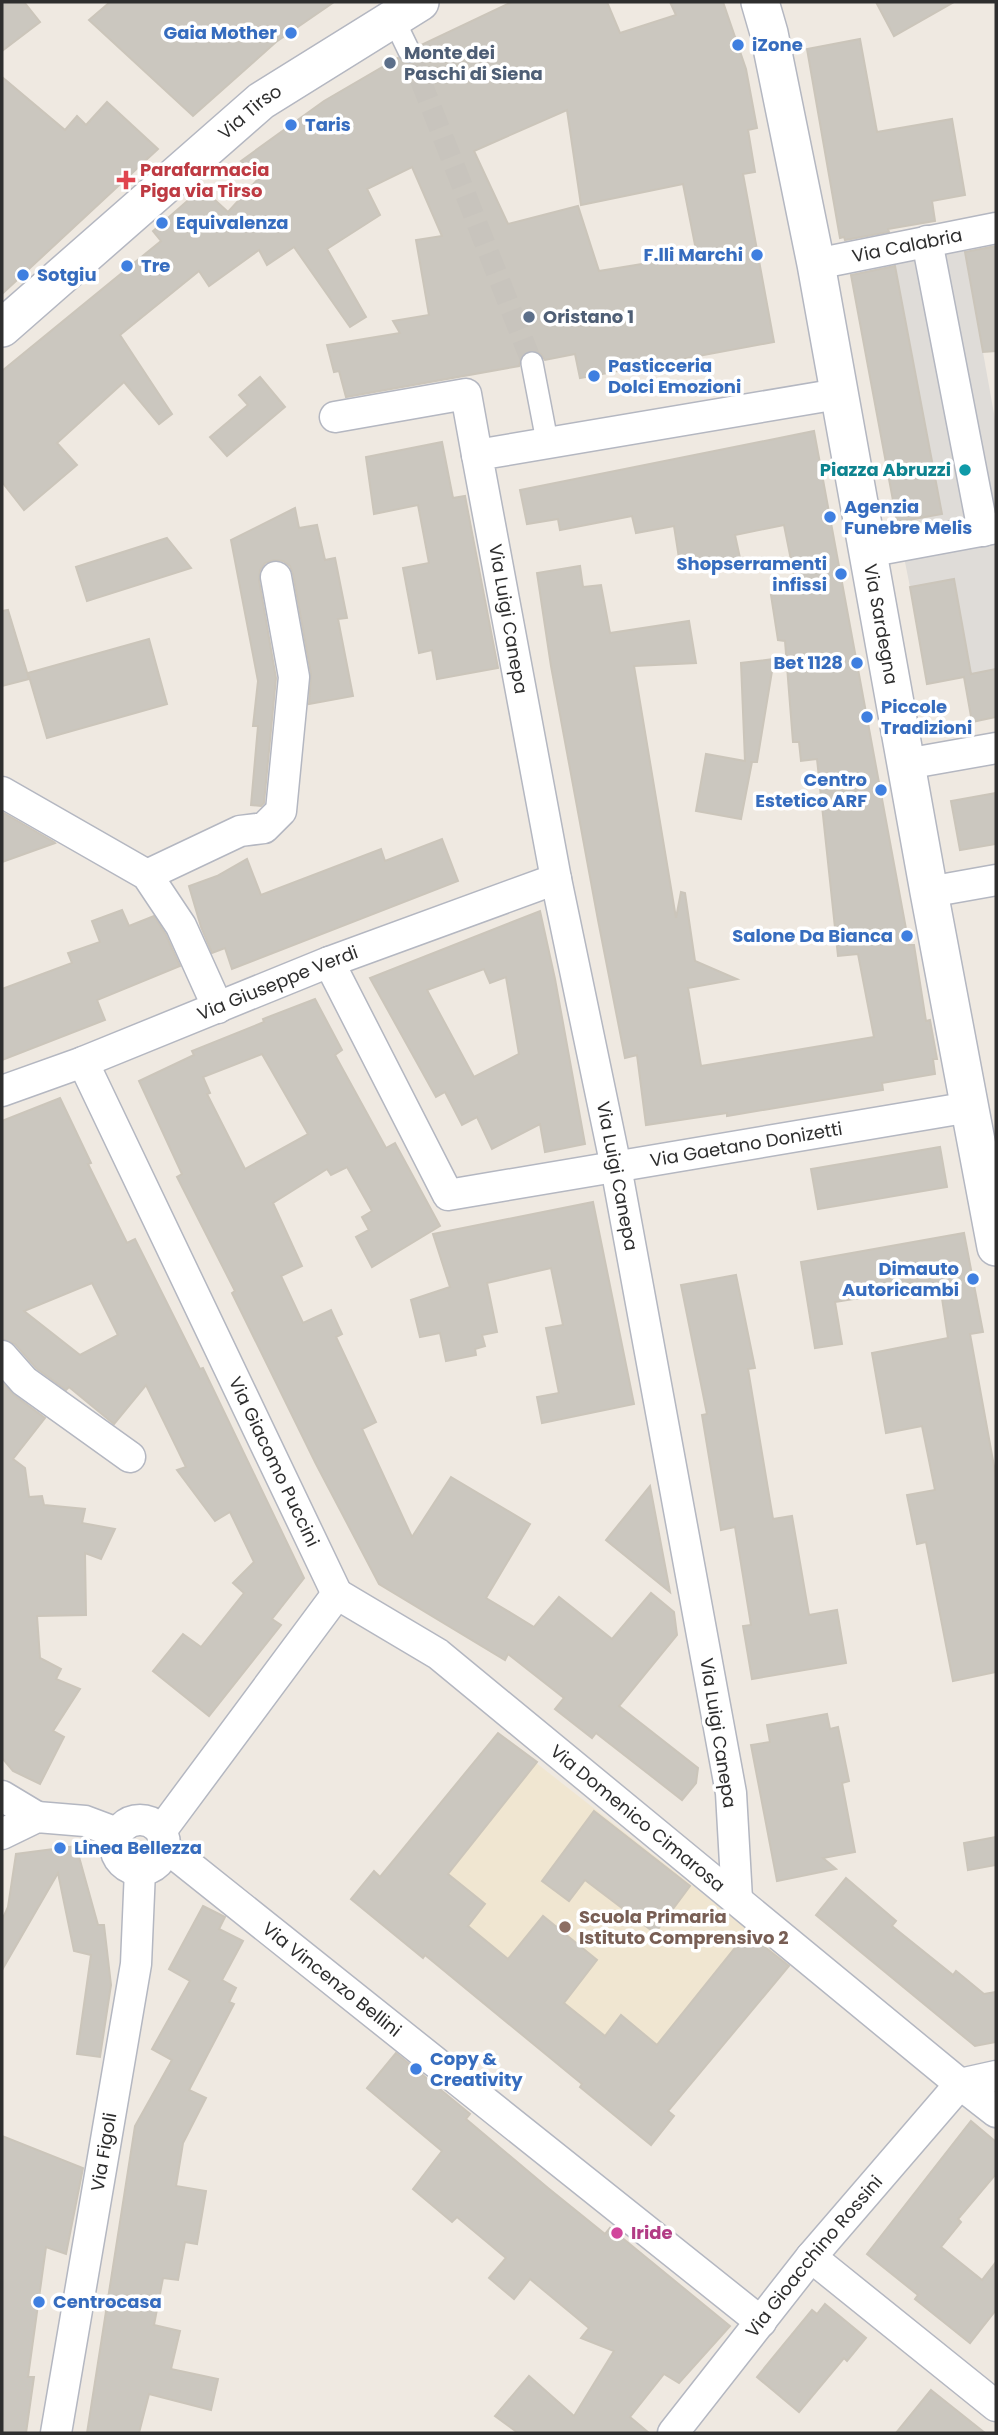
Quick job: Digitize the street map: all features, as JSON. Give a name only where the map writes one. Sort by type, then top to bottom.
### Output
[{"type":"street","name":"Via Sardegna","points":[[760,2],[769,33],[816,264],[996,1247]]},
{"type":"street","points":[[407,10],[410,51]]},
{"type":"street","name":"Via Tirso","points":[[2,328],[261,101],[407,10]]},
{"type":"street","name":"Via Calabria","points":[[816,264],[996,228]]},
{"type":"street","points":[[867,552],[990,529],[927,241]]},
{"type":"street","points":[[532,363],[547,441]]},
{"type":"street","name":"Via Luigi Canepa","points":[[335,417],[466,394],[556,879],[616,1167],[731,1793],[737,1899]]},
{"type":"street","points":[[477,455],[547,441],[838,394]]},
{"type":"street","points":[[147,875],[240,831],[264,828],[281,811],[295,677],[276,577]]},
{"type":"street","points":[[906,764],[996,748]]},
{"type":"street","points":[[2,792],[147,875],[181,926],[218,1008]]},
{"type":"street","name":"Via Giuseppe Verdi","points":[[2,1091],[83,1062],[329,962],[556,879]]},
{"type":"street","points":[[929,892],[996,880]]},
{"type":"street","name":"Via Gaetano Donizetti","points":[[329,962],[448,1195],[970,1107]]},
{"type":"street","name":"Via Giacomo Puccini","points":[[83,1062],[337,1594]]},
{"type":"street","points":[[2,1356],[24,1381],[130,1457]]},
{"type":"street","points":[[163,1841],[150,1821],[135,1819],[121,1827],[114,1842],[118,1858],[124,1865],[140,1870],[156,1865],[163,1841],[337,1594]]},
{"type":"street","name":"Via Domenico Cimarosa","points":[[337,1594],[438,1654],[996,2112]]},
{"type":"street","points":[[2,1796],[37,1817],[85,1821],[117,1833]]},
{"type":"street","points":[[2,1834],[37,1817]]},
{"type":"street","name":"Via Vincenzo Bellini","points":[[163,1841],[177,1856],[761,2322]]},
{"type":"street","name":"Via Figoli","points":[[56,2433],[136,1964],[140,1870]]},
{"type":"street","points":[[960,2084],[996,2076]]},
{"type":"street","name":"Via Gioacchino Rossini","points":[[673,2433],[811,2257],[960,2084]]},
{"type":"street","points":[[811,2257],[996,2406]]},
{"type":"shaded area","name":"Piazza Abruzzi","points":[[964,246],[996,425],[996,669],[971,674],[954,580],[910,587],[897,522],[942,513],[894,259]]},
{"type":"shaded area","name":"Scuola Primaria Istituto Comprensivo 2","points":[[498,1733],[791,1963],[668,2110],[674,2116],[651,2145],[580,2087],[582,2083],[425,1955],[423,1958],[351,1899],[374,1871],[381,1876]]},
{"type":"building","points":[[2,2],[24,2],[40,22],[2,51]]},
{"type":"building","points":[[110,2],[334,2],[276,42],[193,116],[89,20]]},
{"type":"building","points":[[512,2],[607,2],[620,33],[676,15],[670,2],[723,2],[746,69],[757,128],[748,130],[755,172],[743,174],[774,342],[580,378],[575,354],[545,360],[541,354],[530,350],[523,354],[519,366],[346,397],[339,371],[334,372],[327,345],[400,333],[393,321],[429,315],[416,240],[442,236],[412,167],[367,189],[380,215],[327,249],[366,317],[350,327],[294,247],[267,265],[259,250],[209,286],[199,271],[120,335],[172,414],[159,424],[124,382],[57,443],[77,465],[24,510],[2,482],[2,371],[161,241],[153,231],[202,188],[228,212],[259,178],[241,161],[324,101],[398,58],[407,64],[415,62],[422,53],[421,45]],"holes":[[[567,110],[581,205],[683,184],[697,255],[599,271],[578,206],[508,224],[474,151]]]},
{"type":"building","points":[[876,2],[954,2],[894,36]]},
{"type":"building","points":[[860,39],[877,132],[952,119],[965,195],[932,201],[935,221],[845,240],[844,237],[840,238],[807,49]]},
{"type":"building","points":[[2,77],[65,130],[77,116],[86,125],[107,102],[158,149],[2,294]]},
{"type":"building","points":[[996,246],[996,351],[983,352],[965,252]]},
{"type":"building","points":[[895,266],[942,514],[897,522],[851,275]]},
{"type":"building","points":[[260,377],[285,407],[227,456],[210,437],[248,405],[239,395]]},
{"type":"building","points":[[814,431],[909,945],[914,945],[926,1021],[930,1020],[937,1059],[933,1059],[935,1074],[882,1083],[883,1090],[727,1116],[727,1113],[646,1125],[637,1055],[625,1058],[551,666],[537,573],[580,566],[583,587],[601,585],[610,633],[689,621],[696,663],[634,666],[676,918],[681,892],[685,893],[695,961],[737,979],[688,988],[701,1066],[874,1037],[858,954],[838,956],[817,759],[801,761],[799,742],[793,742],[785,641],[778,640],[771,595],[797,590],[784,525],[735,535],[740,558],[681,571],[674,526],[636,533],[632,516],[560,530],[558,519],[527,524],[520,490]]},
{"type":"building","points":[[442,442],[453,498],[465,496],[498,668],[437,679],[432,650],[419,653],[403,568],[429,563],[418,505],[374,514],[366,457]]},
{"type":"building","points":[[295,508],[299,528],[317,525],[325,560],[335,558],[347,618],[338,619],[353,696],[309,704],[311,674],[293,574],[290,566],[283,561],[265,563],[260,570],[259,580],[276,678],[264,803],[261,806],[251,805],[258,726],[253,726],[258,681],[231,540]]},
{"type":"building","points":[[167,538],[191,568],[87,601],[76,567]]},
{"type":"building","points":[[954,579],[971,674],[996,669],[996,717],[972,722],[964,677],[927,684],[910,587]]},
{"type":"building","points":[[8,610],[29,679],[2,686],[2,611]]},
{"type":"building","points":[[149,639],[167,704],[47,738],[28,673]]},
{"type":"building","points":[[774,659],[757,762],[752,762],[741,819],[696,811],[706,754],[745,761],[741,663]]},
{"type":"building","points":[[996,793],[996,844],[960,850],[951,801]]},
{"type":"building","points":[[2,812],[54,842],[55,843],[2,862]]},
{"type":"building","points":[[442,839],[458,881],[232,969],[225,948],[212,953],[189,886],[217,876],[247,859],[261,895],[381,849],[385,861]]},
{"type":"building","points":[[122,910],[129,926],[154,916],[180,966],[97,1000],[105,1020],[2,1060],[2,989],[72,963],[68,953],[100,942],[92,921]]},
{"type":"building","points":[[540,911],[585,1144],[545,1152],[540,1124],[492,1149],[477,1117],[462,1125],[445,1092],[436,1097],[370,978]],"holes":[[[484,969],[490,983],[506,977],[519,1054],[474,1077],[427,990]]]},
{"type":"building","points":[[315,999],[342,1050],[335,1055],[386,1148],[395,1143],[440,1226],[372,1267],[356,1237],[369,1230],[362,1217],[372,1211],[347,1167],[331,1175],[327,1169],[273,1203],[302,1266],[281,1276],[303,1323],[331,1310],[342,1334],[336,1337],[376,1422],[362,1429],[412,1537],[451,1477],[530,1524],[486,1598],[534,1627],[559,1597],[612,1639],[651,1593],[674,1612],[677,1635],[619,1706],[698,1768],[696,1783],[682,1800],[596,1733],[592,1738],[555,1709],[564,1698],[508,1654],[505,1660],[379,1584],[316,1464],[232,1293],[235,1291],[177,1177],[182,1174],[139,1081],[194,1055],[192,1051],[264,1022],[263,1019]],"holes":[[[262,1054],[308,1134],[245,1169],[207,1094],[210,1093],[203,1077]]]},
{"type":"building","points":[[60,1098],[91,1163],[88,1164],[127,1243],[135,1239],[200,1369],[203,1368],[304,1578],[272,1619],[281,1625],[209,1716],[153,1671],[183,1634],[201,1647],[244,1593],[233,1583],[254,1562],[230,1512],[215,1521],[177,1470],[186,1467],[146,1385],[114,1424],[69,1387],[66,1390],[36,1368],[15,1344],[2,1339],[2,1121]],"holes":[[[92,1283],[118,1335],[80,1355],[24,1311]]]},
{"type":"building","points":[[940,1147],[947,1187],[818,1209],[811,1169]]},
{"type":"building","points":[[593,1202],[634,1404],[542,1423],[537,1397],[559,1393],[546,1328],[563,1325],[551,1268],[487,1283],[497,1332],[482,1335],[485,1346],[475,1349],[476,1355],[446,1361],[440,1333],[420,1337],[411,1300],[450,1287],[433,1234]]},
{"type":"building","points":[[964,1233],[983,1332],[970,1334],[996,1477],[996,1672],[953,1681],[926,1542],[917,1544],[907,1495],[935,1490],[922,1426],[886,1433],[872,1353],[948,1338],[940,1285],[835,1302],[842,1344],[815,1348],[801,1262]]},
{"type":"building","points":[[736,1275],[755,1368],[748,1369],[773,1519],[792,1516],[809,1615],[837,1610],[846,1663],[752,1679],[743,1626],[751,1625],[735,1527],[721,1530],[702,1415],[707,1414],[681,1285]]},
{"type":"building","points":[[2,1382],[14,1395],[45,1418],[13,1459],[25,1468],[29,1497],[42,1496],[44,1505],[85,1509],[82,1523],[115,1529],[101,1559],[85,1553],[86,1615],[37,1616],[40,1658],[61,1669],[56,1679],[80,1689],[53,1731],[64,1737],[40,1784],[13,1771],[2,1758]]},
{"type":"building","points":[[650,1486],[670,1592],[606,1540]]},
{"type":"building","points":[[827,1714],[830,1729],[838,1727],[849,1781],[842,1783],[855,1852],[823,1858],[836,1869],[777,1881],[751,1745],[770,1742],[767,1725]]},
{"type":"building","points":[[498,1733],[537,1762],[448,1874],[485,1904],[468,1926],[508,1959],[543,1916],[597,1960],[564,2003],[605,2036],[621,2015],[657,2045],[747,1933],[789,1966],[668,2111],[674,2116],[651,2145],[580,2087],[582,2084],[425,1955],[423,1958],[351,1899],[374,1871],[380,1877]]},
{"type":"building","points":[[594,1811],[690,1886],[655,1933],[585,1880],[569,1901],[542,1881]]},
{"type":"building","points":[[996,1837],[996,1865],[968,1870],[964,1843]]},
{"type":"building","points":[[76,1846],[98,1925],[104,1925],[111,1985],[100,2057],[77,2054],[91,1955],[74,1951],[58,1873],[2,1970],[2,1920],[8,1907],[16,1854]]},
{"type":"building","points":[[846,1878],[896,1921],[892,1926],[953,1975],[956,1971],[984,1994],[996,1992],[996,2042],[975,2046],[816,1915]]},
{"type":"building","points":[[203,1906],[225,1917],[219,1929],[243,1941],[222,1980],[236,1988],[229,2002],[234,2004],[189,2090],[206,2098],[183,2143],[176,2186],[206,2191],[197,2244],[185,2242],[178,2280],[163,2278],[154,2325],[180,2331],[171,2369],[218,2379],[211,2410],[149,2394],[139,2433],[87,2433],[135,2126],[172,2060],[152,2049],[190,1981],[169,1969]]},
{"type":"building","points":[[396,2053],[470,2114],[466,2119],[548,2188],[605,2234],[610,2228],[730,2326],[679,2383],[664,2374],[630,2417],[649,2433],[518,2433],[495,2416],[529,2376],[574,2416],[614,2351],[581,2338],[589,2328],[530,2279],[514,2299],[489,2278],[506,2258],[457,2217],[452,2222],[413,2189],[442,2151],[367,2088]]},
{"type":"building","points":[[971,2121],[996,2142],[996,2174],[958,2219],[961,2222],[941,2247],[982,2280],[996,2262],[996,2310],[970,2343],[915,2299],[918,2295],[867,2254]]},
{"type":"building","points":[[2,2136],[83,2168],[66,2254],[46,2247],[28,2377],[34,2377],[26,2433],[2,2433]]},
{"type":"building","points":[[825,2304],[866,2338],[847,2361],[844,2358],[799,2412],[757,2377],[812,2310],[817,2314]]},
{"type":"building","points":[[931,2390],[985,2433],[896,2433]]},
{"type":"tunnel","points":[[409,51],[532,363]]},
{"type":"place","name":"Gaia Mother","points":[[291,33]]},
{"type":"place","name":"iZone","points":[[738,45]]},
{"type":"place","name":"Monte dei Paschi di Siena","points":[[390,63]]},
{"type":"place","name":"Taris","points":[[291,125]]},
{"type":"place","name":"Parafarmacia Piga via Tirso","points":[[126,180]]},
{"type":"place","name":"Equivalenza","points":[[162,223]]},
{"type":"place","name":"F.lli Marchi","points":[[757,255]]},
{"type":"place","name":"Tre","points":[[127,266]]},
{"type":"place","name":"Sotgiu","points":[[23,275]]},
{"type":"place","name":"Oristano 1","points":[[529,317]]},
{"type":"place","name":"Pasticceria Dolci Emozioni","points":[[594,376]]},
{"type":"place","name":"Piazza Abruzzi","points":[[965,470]]},
{"type":"place","name":"Agenzia Funebre Melis","points":[[830,517]]},
{"type":"place","name":"Shopserramenti infissi","points":[[841,574]]},
{"type":"place","name":"Bet 1128","points":[[857,663]]},
{"type":"place","name":"Piccole Tradizioni","points":[[867,717]]},
{"type":"place","name":"Centro Estetico ARF","points":[[881,790]]},
{"type":"place","name":"Salone Da Bianca","points":[[907,936]]},
{"type":"place","name":"Dimauto Autoricambi","points":[[973,1279]]},
{"type":"place","name":"Linea Bellezza","points":[[60,1848]]},
{"type":"place","name":"Scuola Primaria Istituto Comprensivo 2","points":[[565,1927]]},
{"type":"place","name":"Copy & Creativity","points":[[416,2069]]},
{"type":"place","name":"Iride","points":[[617,2233]]},
{"type":"place","name":"Centrocasa","points":[[39,2302]]}]
